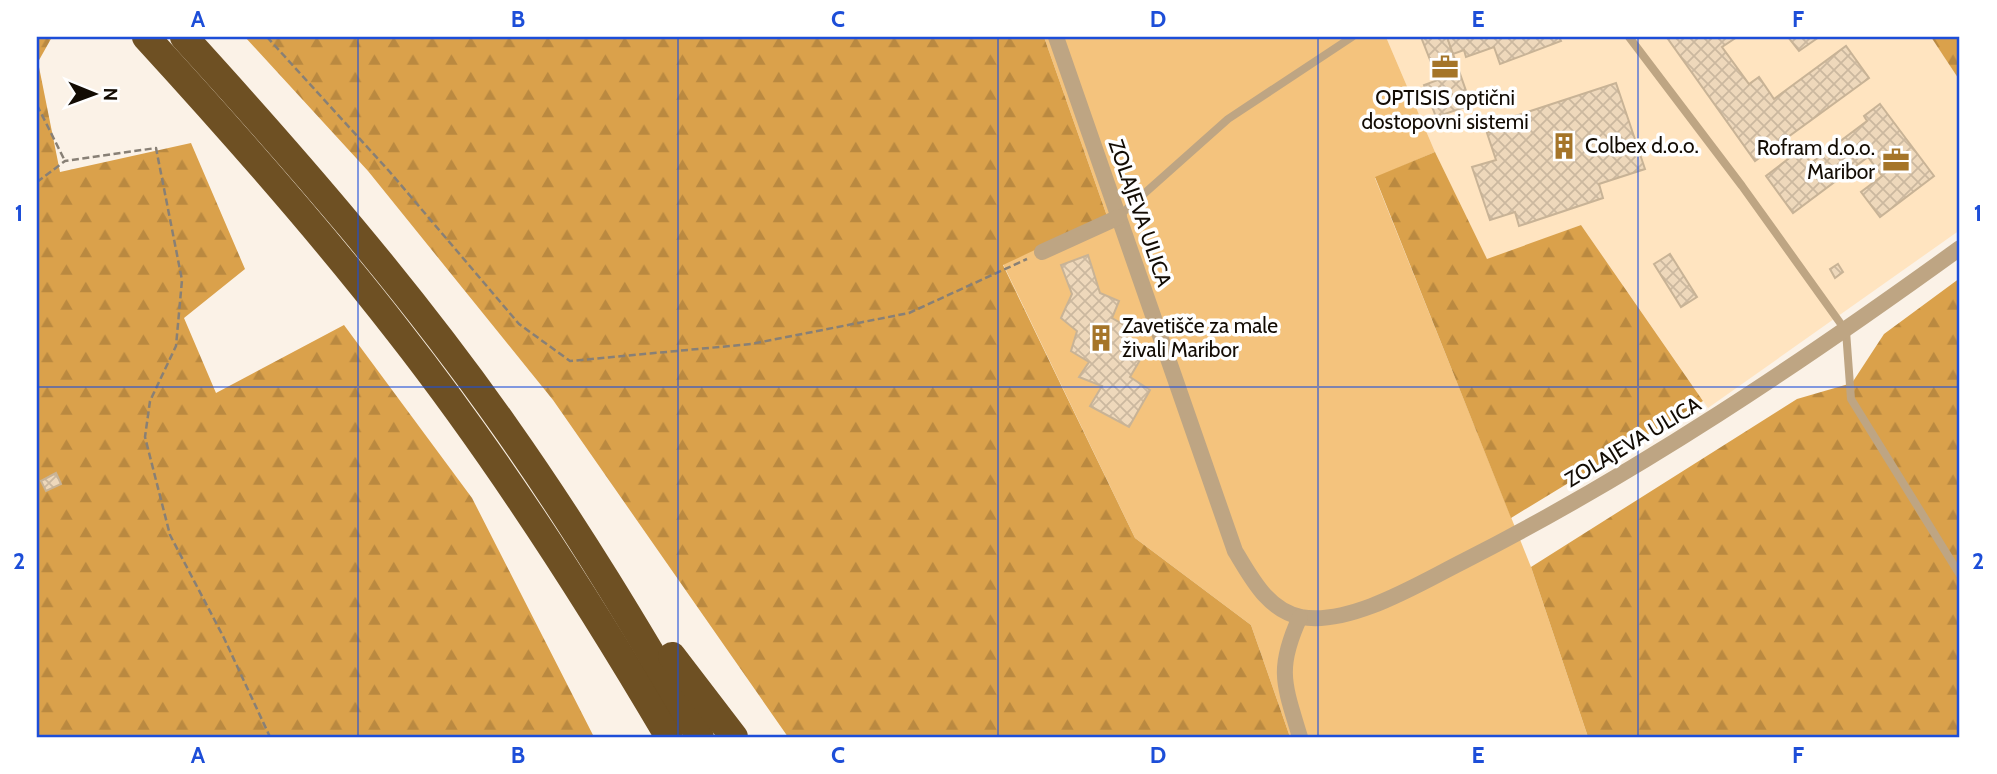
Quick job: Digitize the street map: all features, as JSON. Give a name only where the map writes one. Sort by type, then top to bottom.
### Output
[{"type":"highway","points":[[146,37],[324,237],[400,333],[485,451],[580,593],[669,737]]},
{"type":"highway","points":[[184,37],[307,172],[421,315],[506,429],[606,580],[700,737]]},
{"type":"highway","points":[[606,580],[632,597],[694,688],[734,737]]},
{"type":"street","name":"ZOLAJEVA ULICA","points":[[1056,37],[1235,551],[1260,592],[1280,608],[1300,617],[1331,616],[1354,611],[1402,592],[1520,532],[1682,438],[1846,331],[1960,248]]},
{"type":"street","points":[[1042,252],[1119,217]]},
{"type":"street","points":[[1300,617],[1283,665],[1286,691],[1300,737]]},
{"type":"lane","points":[[1119,217],[1228,119],[1352,37]]},
{"type":"lane","points":[[1629,37],[1742,186],[1846,331],[1851,399],[1960,575]]},
{"type":"path","points":[[267,37],[389,170],[519,324],[570,361],[751,344],[909,313],[1042,252]]},
{"type":"path","points":[[37,105],[65,161]]},
{"type":"path","points":[[37,182],[65,161],[156,148],[183,280],[176,346],[150,401],[145,437],[170,535],[224,638],[270,737]]},
{"type":"shaded area","points":[[1044,37],[1386,37],[1435,152],[1375,178],[1531,567],[1588,737],[1290,737],[1251,625],[1135,538],[1003,264],[1107,216]]},
{"type":"shaded area","points":[[1386,37],[1931,37],[1960,81],[1960,230],[1708,408],[1581,225],[1487,260],[1435,152]]},
{"type":"green space","points":[[37,37],[52,37],[38,62],[60,172],[191,143],[245,269],[184,318],[216,393],[344,325],[472,498],[594,737],[37,737]]},
{"type":"green space","points":[[245,37],[1044,37],[1107,216],[1003,265],[1135,538],[1251,625],[1290,737],[788,737],[553,400],[368,171]]},
{"type":"green space","points":[[1931,37],[1960,37],[1960,81]]},
{"type":"green space","points":[[1435,152],[1487,259],[1581,225],[1703,401],[1511,518],[1375,177]]},
{"type":"green space","points":[[1960,278],[1960,737],[1588,737],[1531,567],[1797,399],[1852,383],[1884,334]]},
{"type":"building","name":"OPTISIS optični dostopovni sistemi","points":[[1421,37],[1447,37],[1471,105],[1436,117],[1424,85],[1438,80]]},
{"type":"building","points":[[1447,37],[1559,37],[1561,41],[1500,64],[1494,47],[1466,57],[1464,50],[1453,54]]},
{"type":"building","points":[[1737,37],[1722,47],[1749,84],[1759,77],[1774,99],[1846,46],[1869,78],[1755,161],[1668,39]]},
{"type":"building","points":[[1788,37],[1819,37],[1799,51]]},
{"type":"building","name":"Colbex d.o.o.","points":[[1616,83],[1645,169],[1599,184],[1603,198],[1519,226],[1515,212],[1490,220],[1472,167],[1496,160],[1487,133],[1499,129],[1497,122]]},
{"type":"building","name":"Rofram d.o.o. Maribor","points":[[1880,104],[1934,176],[1880,217],[1861,192],[1882,176],[1868,157],[1793,213],[1766,176],[1801,149],[1811,163],[1867,121],[1864,116]]},
{"type":"building","points":[[1670,254],[1697,297],[1681,307],[1654,264]]},
{"type":"building","name":"Zavetišče za male živali Maribor","points":[[1088,255],[1100,293],[1119,301],[1112,318],[1131,329],[1123,344],[1140,360],[1130,377],[1150,390],[1129,427],[1090,406],[1102,386],[1079,377],[1089,362],[1071,351],[1077,331],[1061,318],[1072,294],[1061,265]]},
{"type":"building","points":[[1838,264],[1843,272],[1835,278],[1830,269]]},
{"type":"building","points":[[56,473],[61,484],[46,491],[41,481]]},
{"type":"place","name":"OPTISIS optični dostopovni sistemi","points":[[1445,67]]},
{"type":"place","name":"Colbex d.o.o.","points":[[1564,146]]},
{"type":"place","name":"Rofram d.o.o. Maribor","points":[[1896,160]]},
{"type":"place","name":"Zavetišče za male živali Maribor","points":[[1101,338]]}]
